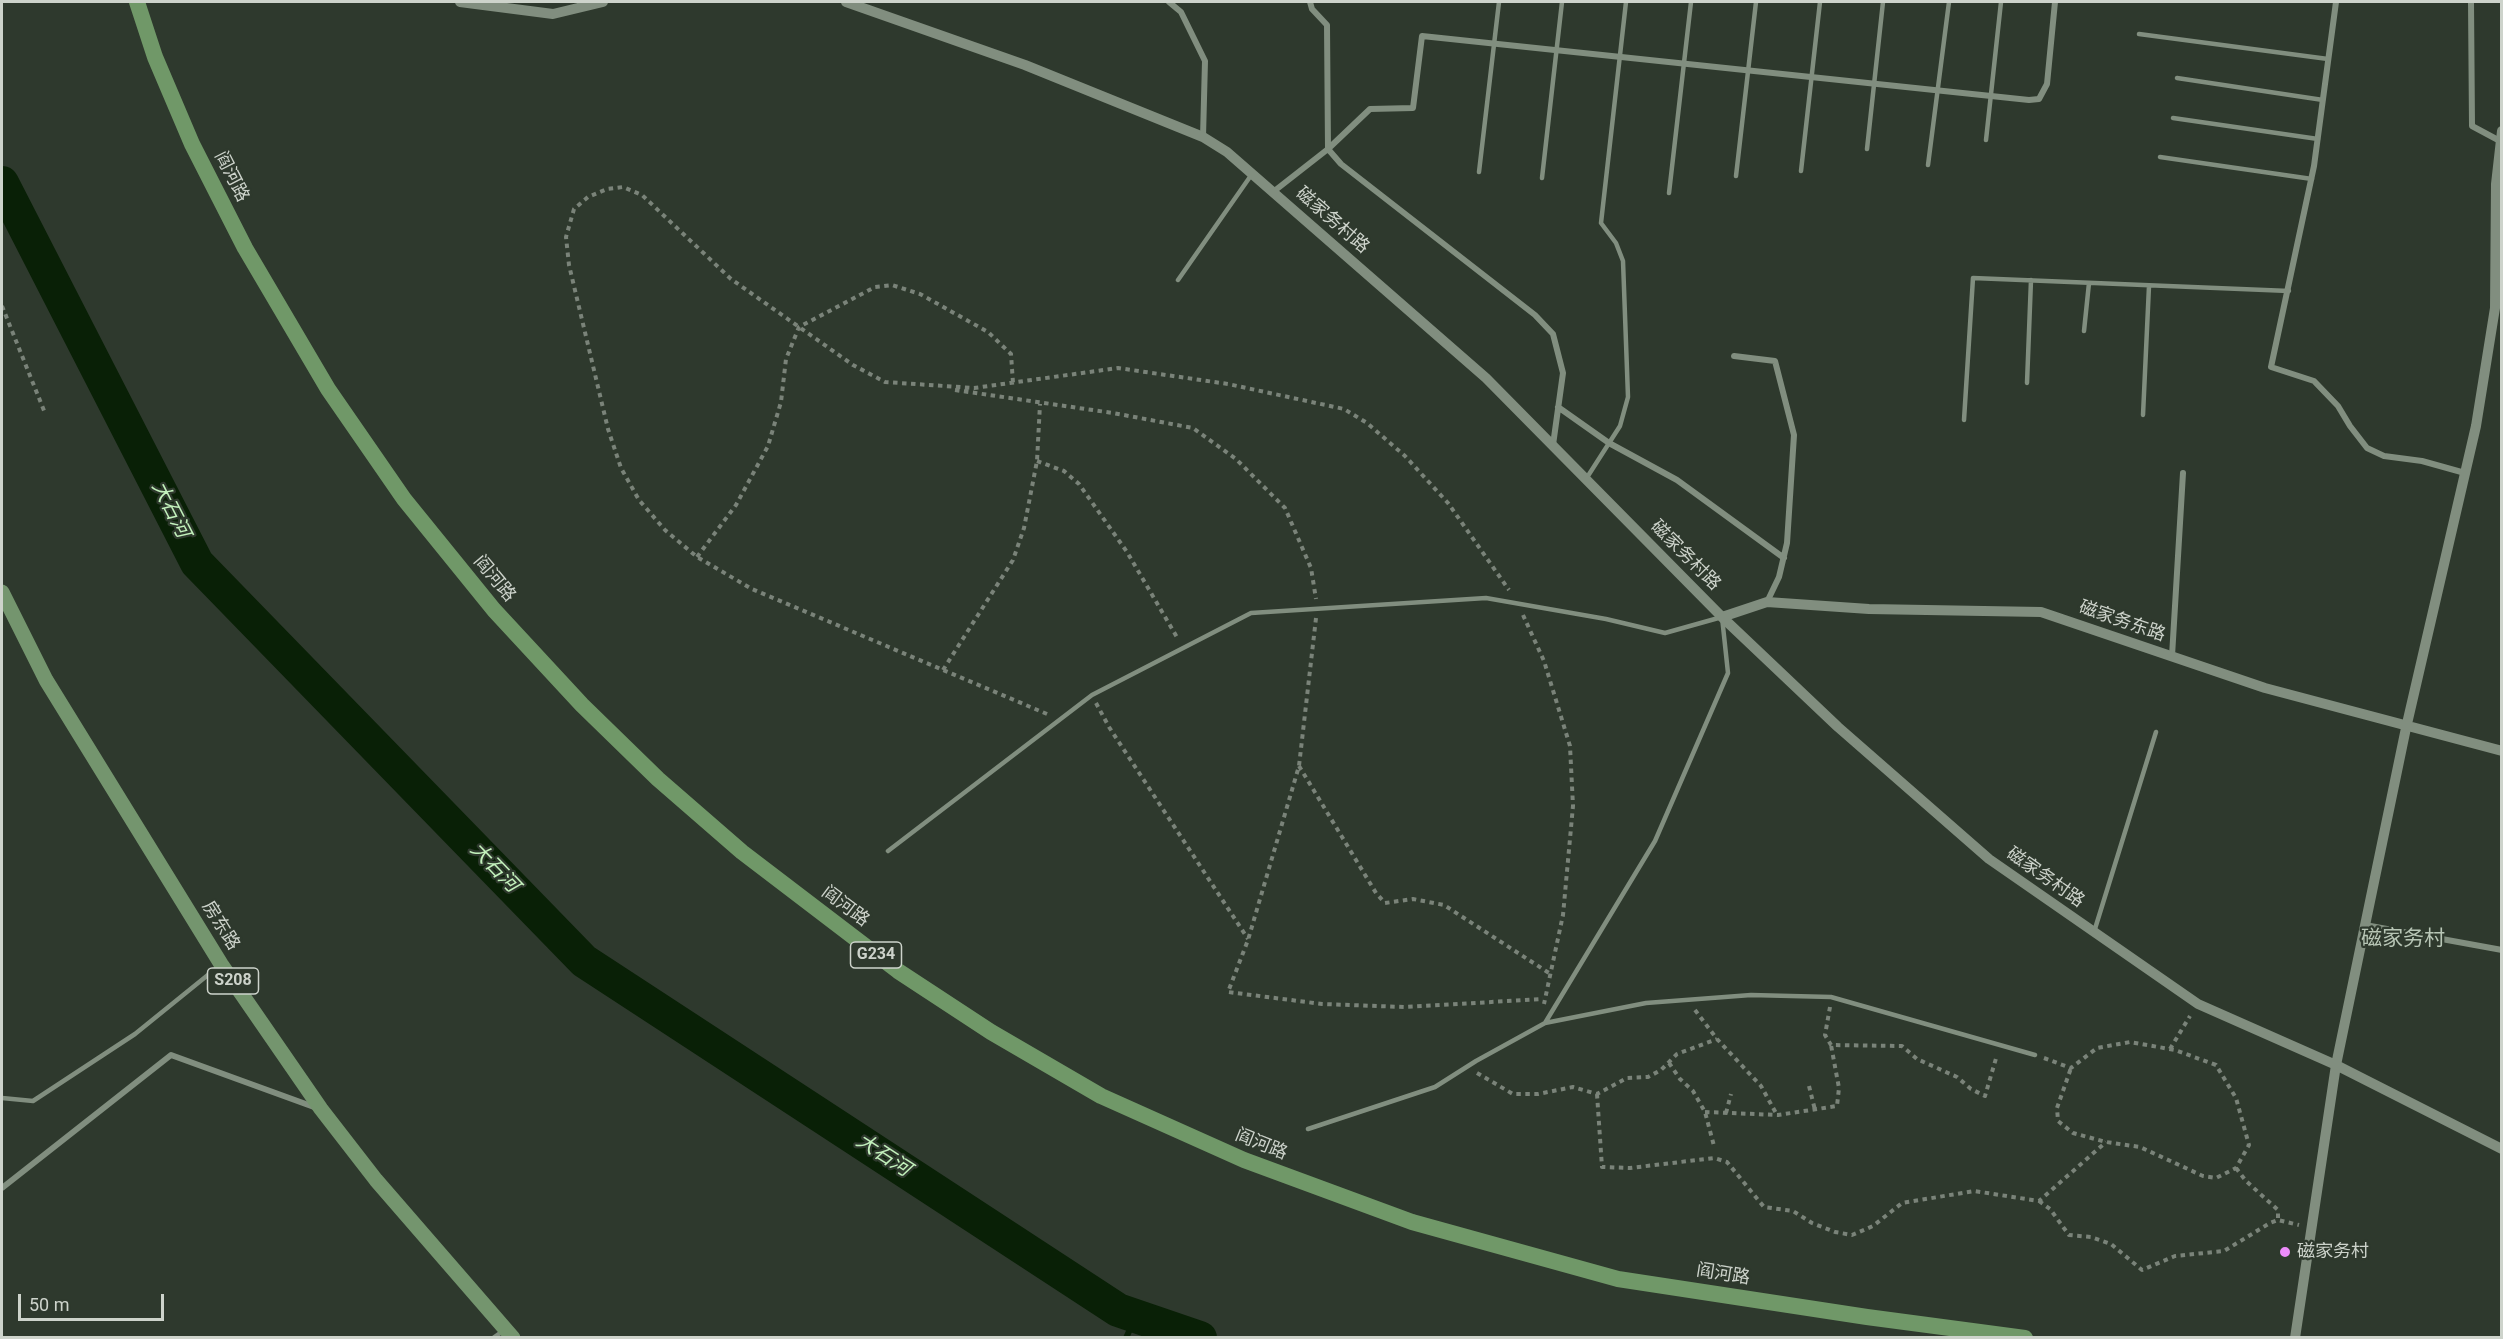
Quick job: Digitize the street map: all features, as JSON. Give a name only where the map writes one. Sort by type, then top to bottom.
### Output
[{"type":"highway","name":"阎河路","points":[[137,2],[155,57],[192,144],[245,248],[328,389],[404,499],[494,610],[582,705],[650,771],[742,852],[898,971],[991,1032],[1101,1096],[1244,1160],[1412,1222],[1618,1279],[1867,1317],[2025,1338]]},
{"type":"main road","name":"房东路","points":[[2,592],[46,680],[221,964],[321,1109],[376,1180],[504,1335]]},
{"type":"street","points":[[460,2],[553,14],[603,2]]},
{"type":"street","name":"磁家务村路","points":[[846,2],[1025,65],[1203,137],[1227,152],[1486,378],[1722,617],[1838,727],[1989,859],[2198,1004],[2336,1065],[2502,1149]]},
{"type":"street","points":[[1169,2],[1181,12],[1205,61],[1203,137]]},
{"type":"street","points":[[1310,2],[1312,9],[1328,25],[1328,149],[1341,164],[1535,315],[1553,334],[1563,373],[1553,446]]},
{"type":"street","points":[[1273,192],[1328,149],[1370,109],[1413,108],[1422,36],[1938,91],[2039,99],[2047,84],[2055,2]]},
{"type":"street","points":[[2336,2],[2312,179],[2271,367],[2314,381],[2338,406],[2367,447],[2384,456],[2422,461],[2465,473]]},
{"type":"street","points":[[2295,1338],[2336,1065],[2406,728],[2476,426],[2495,308],[2496,184],[2501,136],[2472,126],[2471,2]]},
{"type":"street","points":[[1734,356],[1775,361],[1794,435],[1784,558],[1779,577],[1767,602]]},
{"type":"street","points":[[1558,407],[1609,443],[1677,480],[1784,558]]},
{"type":"street","points":[[2172,656],[2183,473]]},
{"type":"street","name":"磁家务东路","points":[[1722,617],[1767,602],[1869,609],[2041,612],[2265,688],[2406,728],[2502,751]]},
{"type":"street","points":[[2365,925],[2502,950]]},
{"type":"street","points":[[2,1188],[171,1055],[321,1109]]},
{"type":"lane","points":[[1479,172],[1498,2]]},
{"type":"lane","points":[[1542,178],[1562,2]]},
{"type":"lane","points":[[1586,479],[1620,426],[1628,397],[1623,261],[1616,243],[1602,223],[1626,2]]},
{"type":"lane","points":[[1669,192],[1690,2]]},
{"type":"lane","points":[[1736,176],[1756,2]]},
{"type":"lane","points":[[1801,171],[1820,2]]},
{"type":"lane","points":[[1867,149],[1883,2]]},
{"type":"lane","points":[[1928,165],[1949,2]]},
{"type":"lane","points":[[1986,140],[2001,2]]},
{"type":"lane","points":[[2139,34],[2328,59]]},
{"type":"lane","points":[[2177,78],[2323,100]]},
{"type":"lane","points":[[2173,118],[2318,139]]},
{"type":"lane","points":[[2160,157],[2312,179]]},
{"type":"lane","points":[[1178,280],[1252,174]]},
{"type":"lane","points":[[1964,420],[1973,278],[2289,291]]},
{"type":"lane","points":[[2026,383],[2031,280]]},
{"type":"lane","points":[[2084,331],[2089,283]]},
{"type":"lane","points":[[2143,415],[2149,286]]},
{"type":"lane","points":[[888,851],[1092,695],[1251,613],[1486,598],[1665,633],[1722,617],[1728,673],[1655,841],[1545,1023]]},
{"type":"lane","points":[[2094,932],[2156,732]]},
{"type":"lane","points":[[2,1098],[33,1101],[135,1034],[221,964]]},
{"type":"lane","points":[[1308,1129],[1435,1087],[1545,1023],[1646,1003],[1750,995],[1831,997],[2035,1055]]},
{"type":"path","points":[[1059,720],[753,589],[697,557],[665,530],[639,500],[618,459],[608,429],[569,265],[566,237],[574,209],[588,197],[608,189],[623,187],[642,195],[731,279],[853,365],[885,382],[948,388],[1113,413],[1193,428],[1236,459],[1285,508],[1311,568],[1317,609],[1299,766],[1248,940],[1228,992],[1322,1004],[1405,1007],[1543,999]]},
{"type":"path","points":[[697,557],[736,505],[768,446],[780,402],[786,358],[800,327],[875,287],[892,285],[920,294],[988,332],[1011,354],[1013,383]]},
{"type":"path","points":[[2,306],[45,413]]},
{"type":"path","points":[[948,388],[1013,383],[1118,368],[1228,384],[1344,409],[1367,423],[1405,456],[1441,495],[1518,603],[1544,661],[1570,746],[1573,806],[1564,904],[1543,999],[1545,1023]]},
{"type":"path","points":[[943,670],[1013,561],[1024,528],[1037,461],[1040,403]]},
{"type":"path","points":[[1037,461],[1064,471],[1079,484],[1127,552],[1183,648]]},
{"type":"path","points":[[1092,695],[1108,727],[1248,940]]},
{"type":"path","points":[[1299,766],[1376,893],[1385,903],[1413,899],[1444,905],[1550,974]]},
{"type":"path","points":[[1705,1112],[1778,1115],[1837,1106],[1839,1088],[1832,1045],[1825,1035],[1831,997]]},
{"type":"path","points":[[1688,1000],[1717,1039],[1761,1086],[1778,1115]]},
{"type":"path","points":[[2170,1049],[2198,1004]]},
{"type":"path","points":[[1466,1067],[1513,1094],[1538,1094],[1573,1087],[1597,1094],[1627,1078],[1648,1077],[1669,1063],[1677,1054],[1717,1039]]},
{"type":"path","points":[[2130,1042],[2170,1049],[2216,1065],[2236,1098],[2249,1145],[2236,1168],[2216,1178],[2203,1176],[2140,1147],[2106,1142],[2073,1133],[2058,1121],[2057,1108],[2071,1068],[2097,1048],[2130,1042]]},
{"type":"path","points":[[1832,1045],[1902,1046],[1917,1059],[1957,1077],[1971,1089],[1986,1096],[2000,1045]]},
{"type":"path","points":[[2035,1055],[2071,1068]]},
{"type":"path","points":[[1669,1063],[1680,1080],[1693,1091],[1705,1112],[1714,1146]]},
{"type":"path","points":[[1809,1086],[1815,1110]]},
{"type":"path","points":[[1597,1094],[1602,1167],[1630,1168],[1714,1158],[1726,1162],[1764,1207],[1793,1211],[1835,1232],[1852,1235],[1873,1226],[1902,1203],[1974,1191],[2039,1201],[2050,1209],[2069,1235],[2091,1237],[2111,1244],[2142,1270],[2175,1256],[2224,1251],[2278,1220],[2311,1228]]},
{"type":"path","points":[[1726,1113],[1731,1094]]},
{"type":"path","points":[[2039,1201],[2106,1142]]},
{"type":"path","points":[[2236,1168],[2246,1181],[2278,1210],[2278,1220]]},
{"type":"waterway","name":"大石河","points":[[2,183],[197,563],[584,961],[1118,1310],[1200,1338]]},
{"type":"waterway","points":[[1126,1338],[1136,1316]]},
{"type":"place","name":"磁家务村","points":[[2285,1252]]},
{"type":"district","name":"磁家务村","points":[[2403,940]]}]
